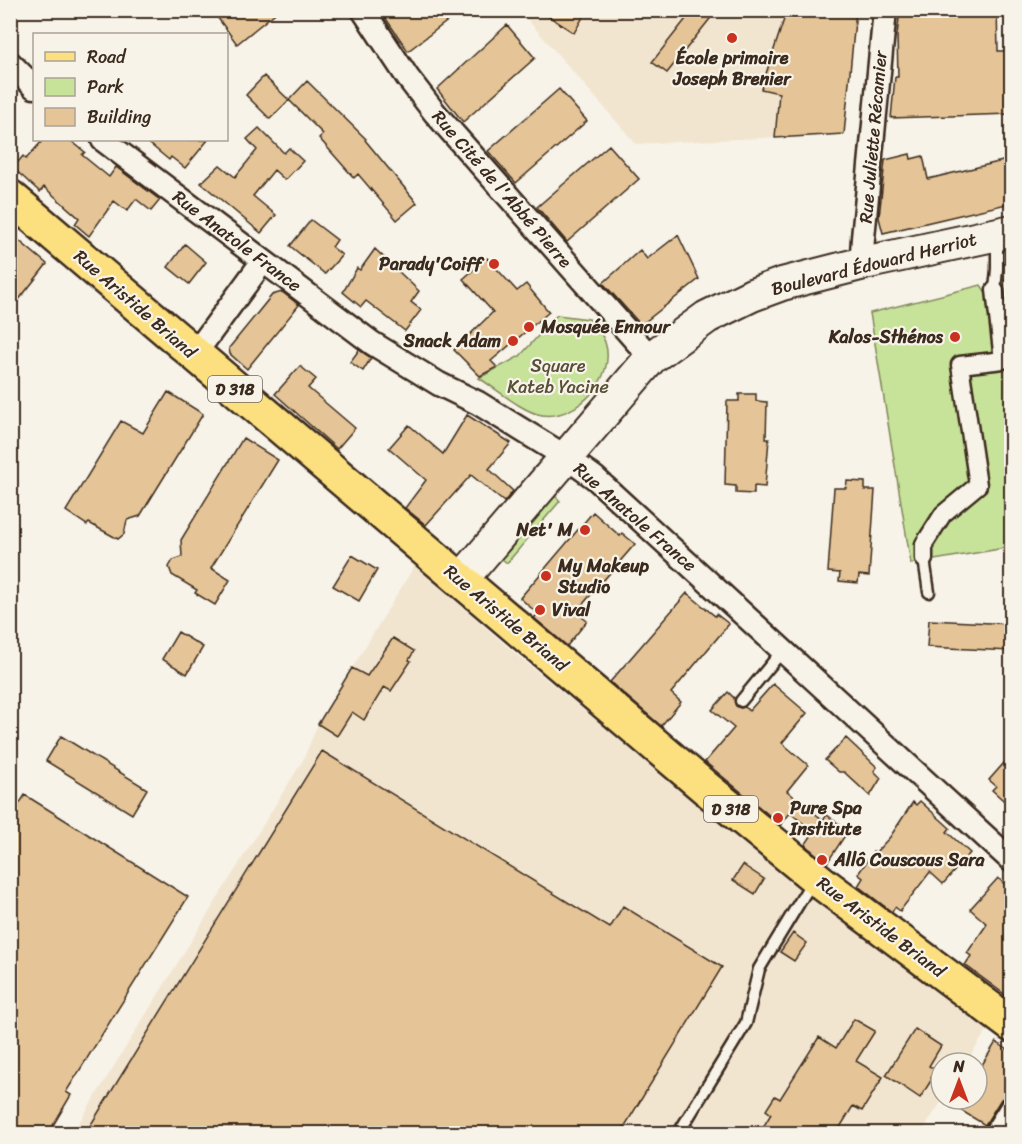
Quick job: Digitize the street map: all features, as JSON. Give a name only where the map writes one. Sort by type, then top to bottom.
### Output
[{"type":"main road","name":"Rue Aristide Briand","points":[[10,197],[707,789],[814,877],[1011,1025]]},
{"type":"main road","name":"Boulevard Édouard Herriot","points":[[461,580],[651,358],[707,317],[752,295],[782,284],[1004,232]]},
{"type":"street","name":"Rue Cité de l'Abbé Pierre","points":[[363,10],[408,78],[435,113],[651,358]]},
{"type":"street","name":"Rue Juliette Récamier","points":[[864,263],[863,238],[885,10]]},
{"type":"street","points":[[10,63],[33,86]]},
{"type":"street","name":"Rue Anatole France","points":[[104,141],[372,343],[439,384],[478,403],[566,457],[595,478],[1011,861]]},
{"type":"street","points":[[194,355],[263,261]]},
{"type":"street","points":[[924,560],[924,544],[943,514],[978,485],[960,365],[1003,360],[995,290]]},
{"type":"street","points":[[995,1134],[1011,1107]]},
{"type":"lane","points":[[995,290],[1004,232]]},
{"type":"lane","points":[[924,560],[929,592]]},
{"type":"lane","points":[[741,701],[783,650]]},
{"type":"lane","points":[[678,1134],[746,1023],[759,969],[814,877]]},
{"type":"shaded area","points":[[520,11],[857,11],[844,134],[636,144]]},
{"type":"shaded area","points":[[415,565],[517,655],[796,885],[987,1030],[974,1051],[929,1051],[929,1111],[935,1111],[921,1133],[72,1134],[303,760],[318,724]]},
{"type":"green space","points":[[1011,278],[1011,547],[911,564],[870,313],[981,285],[985,291],[1002,290],[1001,281]]},
{"type":"green space","name":"Square Kateb Yacine","points":[[557,315],[589,319],[605,342],[607,355],[605,369],[592,394],[581,403],[569,411],[556,415],[542,415],[518,405],[479,378],[520,356]]},
{"type":"green space","points":[[551,492],[560,501],[507,563],[498,556]]},
{"type":"building","points":[[212,10],[279,10],[237,44]]},
{"type":"building","points":[[380,10],[462,10],[408,51]]},
{"type":"building","points":[[539,10],[587,10],[574,33]]},
{"type":"building","points":[[693,10],[717,10],[667,73],[652,62]]},
{"type":"building","points":[[787,10],[856,10],[844,134],[775,138],[779,93],[761,89]]},
{"type":"building","points":[[900,10],[997,10],[998,51],[1008,51],[1009,73],[1011,73],[1010,114],[891,118],[895,77],[898,77],[897,35]]},
{"type":"building","points":[[507,25],[535,58],[463,122],[437,89]]},
{"type":"building","points":[[264,76],[289,100],[270,119],[246,95]]},
{"type":"building","points":[[307,81],[366,139],[417,203],[397,220],[358,174],[354,178],[319,138],[323,134],[289,100]]},
{"type":"building","points":[[559,89],[587,121],[516,183],[488,151]]},
{"type":"building","points":[[259,128],[284,153],[289,148],[303,161],[285,180],[274,170],[253,196],[276,215],[261,233],[201,183],[220,165],[235,177],[257,150],[247,139]]},
{"type":"building","points":[[42,141],[71,141],[85,152],[82,155],[109,177],[116,167],[160,200],[151,211],[136,199],[127,211],[114,201],[89,236],[75,224],[79,218],[44,187],[40,192],[13,168],[23,156],[26,159]]},
{"type":"building","points":[[146,141],[207,141],[185,168],[171,157],[169,160]]},
{"type":"building","points":[[609,145],[639,179],[567,242],[537,207]]},
{"type":"building","points":[[910,154],[911,159],[923,156],[928,179],[1011,159],[1011,203],[883,233],[879,218],[885,160]]},
{"type":"building","points":[[311,220],[337,240],[332,247],[342,255],[325,274],[290,246]]},
{"type":"building","points":[[10,233],[47,264],[10,311]]},
{"type":"building","points":[[678,235],[699,279],[641,325],[603,283],[640,250],[647,259]]},
{"type":"building","points":[[185,244],[206,262],[189,284],[168,267]]},
{"type":"building","points":[[375,249],[419,291],[411,302],[421,310],[405,331],[366,301],[361,307],[343,292],[357,268],[360,270]]},
{"type":"building","points":[[487,258],[517,291],[526,284],[549,312],[491,361],[497,367],[480,376],[454,350],[493,312],[463,279]]},
{"type":"building","points":[[282,292],[299,305],[247,369],[230,354],[229,348],[272,295]]},
{"type":"building","points":[[359,350],[371,358],[363,371],[350,362]]},
{"type":"building","points":[[300,366],[316,379],[308,388],[355,428],[337,449],[275,394]]},
{"type":"building","points":[[168,392],[203,414],[140,516],[127,520],[124,534],[118,539],[89,523],[87,525],[66,511],[121,421],[143,433]]},
{"type":"building","points":[[739,394],[756,394],[756,401],[767,402],[766,439],[769,439],[765,487],[754,486],[754,494],[736,493],[736,486],[725,485],[727,401],[739,401]]},
{"type":"building","points":[[467,415],[511,443],[489,469],[513,491],[504,502],[471,475],[426,525],[405,508],[426,480],[389,448],[409,425],[443,454]]},
{"type":"building","points":[[243,438],[278,460],[211,568],[230,580],[215,605],[195,593],[197,590],[172,575],[169,567],[173,560],[182,557],[181,540]]},
{"type":"building","points":[[847,481],[865,482],[865,490],[875,490],[869,576],[859,575],[858,583],[839,581],[840,573],[828,572],[834,488],[846,488]]},
{"type":"building","points":[[593,512],[620,536],[622,533],[635,544],[576,612],[587,621],[567,646],[534,618],[538,614],[520,598]]},
{"type":"building","points":[[352,555],[377,570],[359,601],[333,586]]},
{"type":"building","points":[[687,593],[715,616],[716,614],[729,624],[671,693],[681,702],[661,726],[610,682]]},
{"type":"building","points":[[929,620],[1011,624],[1011,651],[927,647]]},
{"type":"building","points":[[178,632],[203,647],[187,674],[162,659]]},
{"type":"building","points":[[393,638],[414,651],[409,660],[411,661],[391,691],[384,687],[364,720],[352,712],[337,736],[318,724],[352,668],[367,676]]},
{"type":"building","points":[[773,684],[807,713],[782,743],[808,765],[787,791],[823,820],[827,815],[848,831],[827,863],[805,845],[814,832],[790,813],[781,825],[705,762],[734,728],[712,710],[728,692],[734,698],[736,706],[745,707],[749,711]]},
{"type":"building","points":[[61,736],[147,789],[132,814],[46,761]]},
{"type":"building","points":[[846,738],[877,767],[874,771],[881,778],[870,796],[844,772],[839,772],[825,760]]},
{"type":"building","points":[[322,751],[610,928],[623,906],[722,967],[620,1134],[85,1134]]},
{"type":"building","points":[[1011,755],[1011,807],[992,790],[996,786],[989,780]]},
{"type":"building","points":[[25,795],[188,897],[66,1092],[71,1095],[48,1134],[10,1134],[10,818]]},
{"type":"building","points":[[920,801],[950,828],[947,832],[970,853],[943,884],[930,872],[900,911],[895,907],[892,912],[858,886],[863,878],[858,874],[873,852],[875,853],[890,837],[913,802],[916,805]]},
{"type":"building","points":[[743,865],[764,879],[755,894],[733,880]]},
{"type":"building","points":[[998,878],[1011,890],[1011,999],[965,965],[971,956],[967,953],[987,924],[970,909]]},
{"type":"building","points":[[793,933],[807,943],[794,961],[780,952]]},
{"type":"building","points":[[854,1019],[875,1031],[856,1061],[883,1077],[862,1111],[853,1106],[836,1134],[759,1134],[771,1114],[766,1110],[775,1096],[780,1099],[819,1037],[836,1048]]},
{"type":"building","points":[[915,1029],[941,1046],[938,1051],[929,1051],[929,1084],[920,1098],[886,1075]]},
{"type":"building","points":[[996,1042],[1011,1052],[1011,1094],[1001,1099],[985,1125],[962,1111],[989,1111],[989,1053]]},
{"type":"place","name":"École primaire Joseph Brenier","points":[[732,38]]},
{"type":"place","name":"Parady'Coiff","points":[[494,264]]},
{"type":"place","name":"Mosquée Ennour","points":[[529,327]]},
{"type":"place","name":"Kalos-Sthénos","points":[[955,337]]},
{"type":"place","name":"Snack Adam","points":[[513,341]]},
{"type":"place","name":"Net' M","points":[[585,530]]},
{"type":"place","name":"My Makeup Studio","points":[[546,576]]},
{"type":"place","name":"Vival","points":[[540,610]]},
{"type":"place","name":"Pure Spa Institute","points":[[778,818]]},
{"type":"place","name":"Allô Couscous Sara","points":[[822,860]]}]
